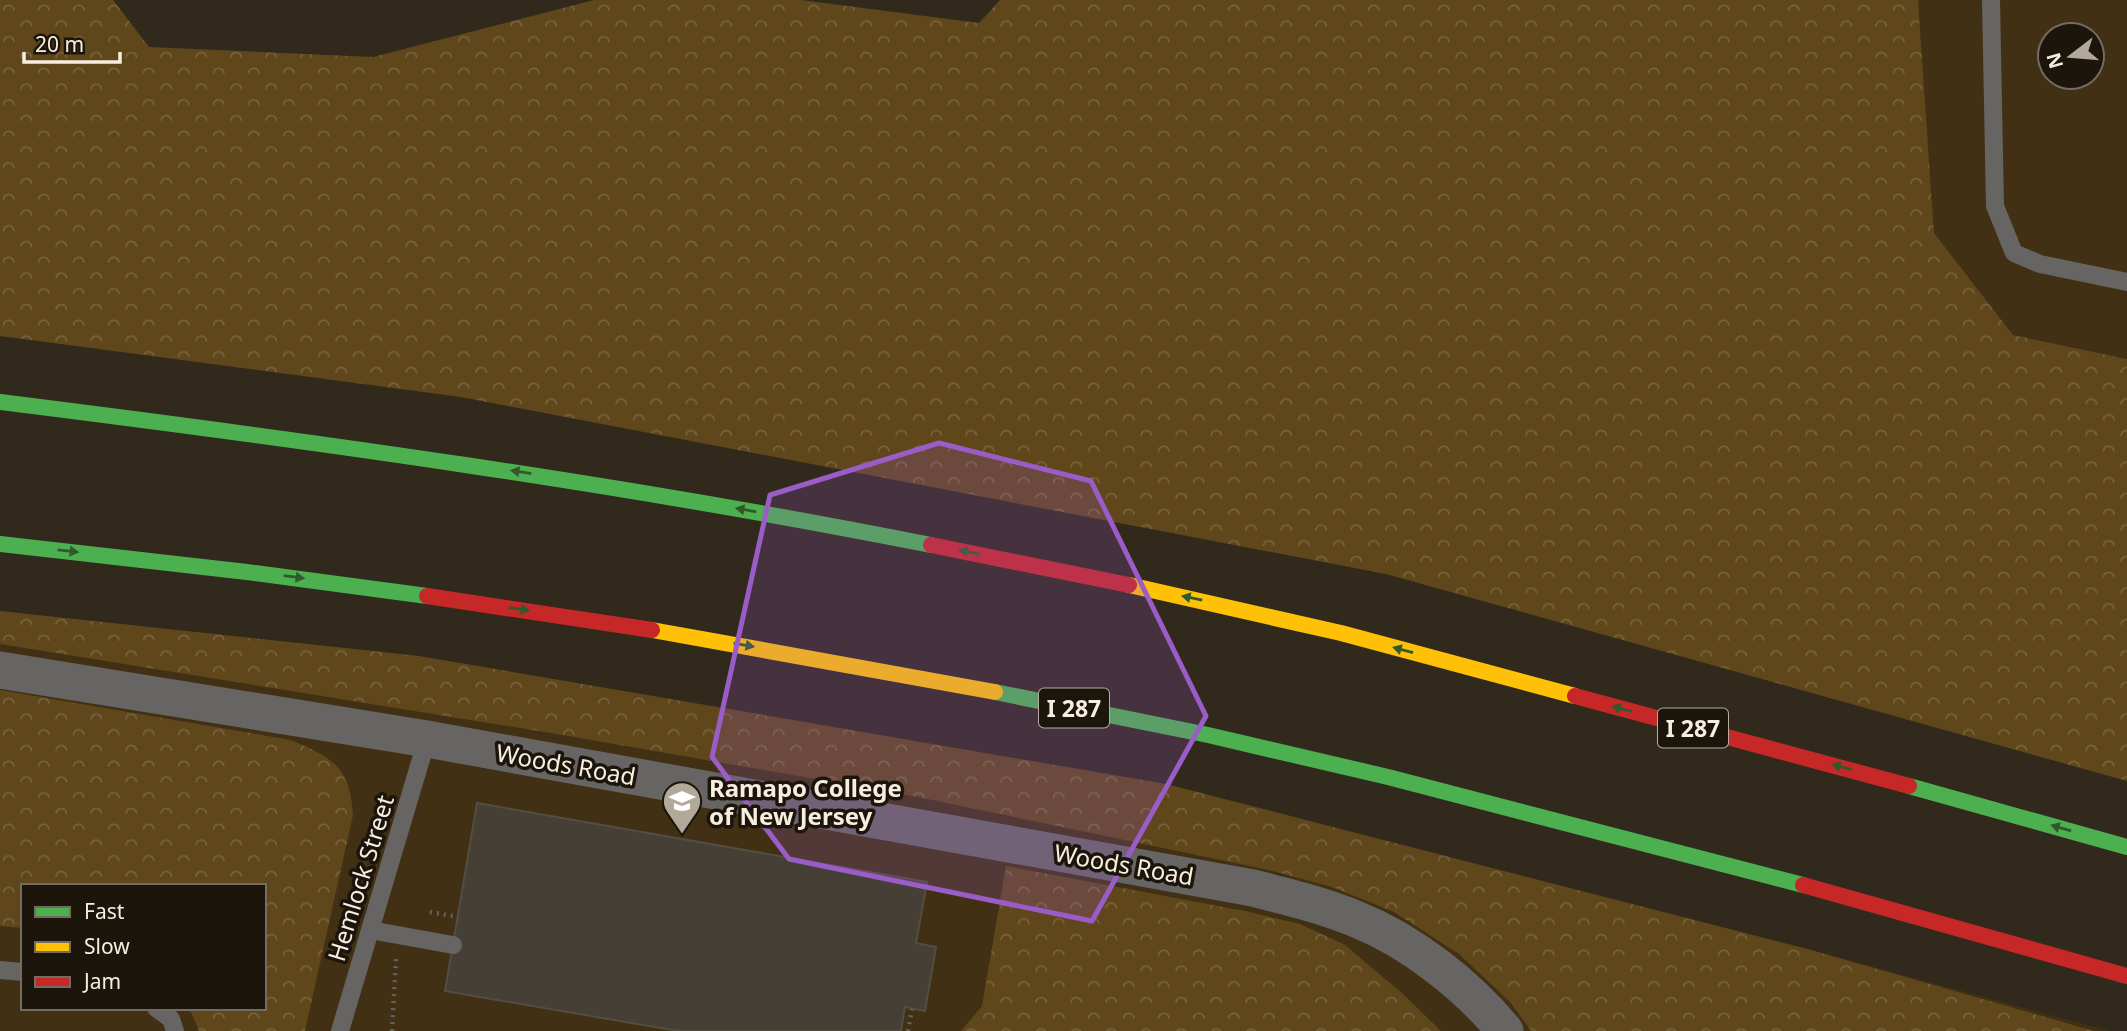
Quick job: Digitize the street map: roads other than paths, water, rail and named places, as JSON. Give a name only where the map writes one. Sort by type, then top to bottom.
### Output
[{"type":"highway","name":"I 287","points":[[0,402],[187,424],[538,475],[898,538],[1076,574],[1342,633],[1872,775],[2127,847]]},
{"type":"highway","name":"I 287","points":[[0,544],[334,581],[515,608],[707,638],[1074,708],[1276,751],[1503,806],[1869,903],[2127,976]]},
{"type":"street","name":"Woods Road","points":[[0,670],[427,739],[1226,883],[1305,901],[1358,919],[1408,947],[1453,978],[1505,1031]]},
{"type":"lane","points":[[1991,0],[1996,206],[2014,253],[2040,264],[2127,282]]},
{"type":"lane","name":"Hemlock Street","points":[[340,1031],[427,739]]},
{"type":"lane","points":[[370,930],[453,945]]},
{"type":"lane","points":[[0,970],[21,972]]},
{"type":"lane","points":[[159,1010],[171,1019],[175,1031]]},
{"type":"place","name":"Ramapo College of New Jersey","points":[[682,835]]}]
